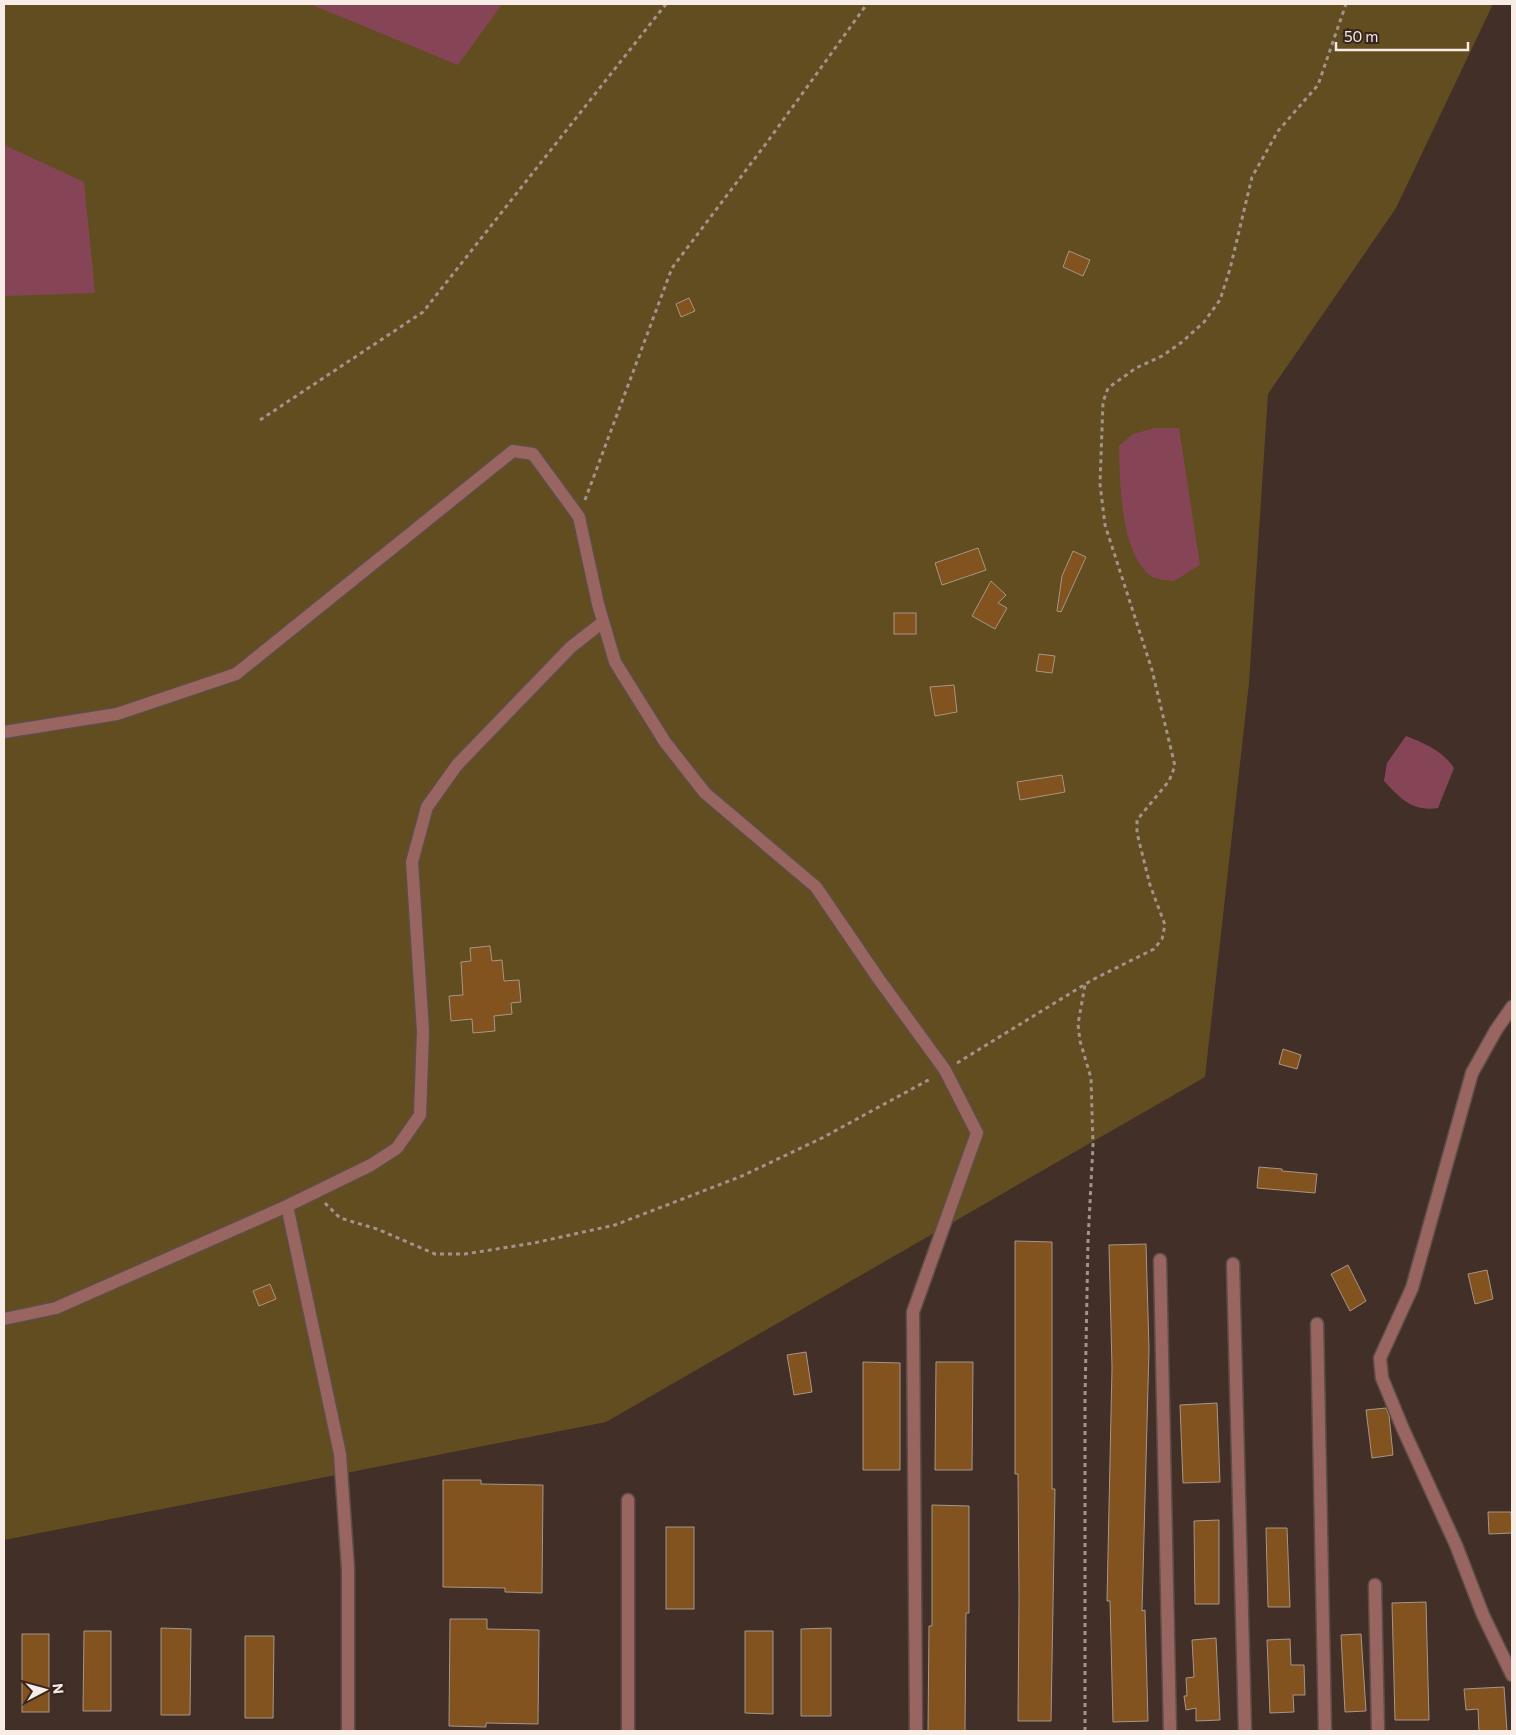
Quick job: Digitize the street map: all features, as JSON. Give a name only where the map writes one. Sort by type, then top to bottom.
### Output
[{"type":"street","points":[[4,732],[117,714],[236,674],[514,451],[533,454],[579,517],[603,622],[615,662],[665,742],[705,793],[816,887],[878,978],[945,1070],[977,1133],[914,1312],[916,1731]]},
{"type":"street","points":[[4,1319],[56,1308],[287,1206],[371,1165],[396,1148],[420,1115],[423,1031],[412,862],[427,807],[457,765],[570,647],[603,622]]},
{"type":"street","points":[[1512,1007],[1496,1030],[1472,1073],[1412,1288],[1380,1358],[1382,1378],[1403,1429],[1456,1545],[1483,1615],[1512,1675]]},
{"type":"street","points":[[287,1206],[340,1454],[348,1569],[348,1731]]},
{"type":"street","points":[[1160,1260],[1170,1731]]},
{"type":"street","points":[[1233,1264],[1245,1731]]},
{"type":"street","points":[[1317,1324],[1325,1731]]},
{"type":"street","points":[[628,1500],[628,1731]]},
{"type":"street","points":[[1376,1585],[1378,1731]]},
{"type":"path","points":[[260,420],[423,312],[666,4]]},
{"type":"path","points":[[579,517],[672,268],[768,141],[867,4]]},
{"type":"path","points":[[313,1193],[340,1218],[377,1229],[435,1254],[465,1254],[534,1243],[615,1226],[742,1176],[822,1138],[945,1070],[1085,985],[1154,949],[1162,939],[1165,925],[1150,885],[1137,834],[1137,820],[1170,780],[1175,766],[1152,670],[1105,525],[1100,484],[1103,402],[1108,388],[1136,368],[1162,356],[1182,342],[1204,322],[1220,300],[1230,270],[1252,178],[1278,130],[1318,85],[1346,4]]},
{"type":"path","points":[[1085,985],[1078,1024],[1080,1041],[1091,1078],[1093,1145],[1088,1242],[1085,1389],[1085,1731]]},
{"type":"shaded area","points":[[4,4],[1493,4],[1396,208],[1268,394],[1249,683],[1205,1077],[606,1422],[4,1540]]},
{"type":"shaded area","points":[[310,4],[502,4],[458,65]]},
{"type":"shaded area","points":[[4,145],[84,182],[95,293],[4,296]]},
{"type":"shaded area","points":[[1155,428],[1179,428],[1200,565],[1174,581],[1153,577],[1141,565],[1133,551],[1128,534],[1121,497],[1119,446],[1133,434]]},
{"type":"shaded area","points":[[1406,736],[1439,752],[1454,768],[1438,808],[1429,809],[1414,806],[1401,798],[1384,781],[1387,763]]},
{"type":"building","points":[[1069,251],[1090,260],[1083,276],[1063,267]]},
{"type":"building","points":[[689,298],[695,311],[681,317],[676,304]]},
{"type":"building","points":[[978,548],[986,570],[942,585],[935,563]]},
{"type":"building","points":[[1073,551],[1086,557],[1061,612],[1057,611],[1062,576]]},
{"type":"building","points":[[991,581],[1006,595],[998,603],[1007,608],[995,629],[972,616]]},
{"type":"building","points":[[894,613],[916,613],[916,634],[894,634]]},
{"type":"building","points":[[1039,654],[1055,656],[1052,673],[1036,671]]},
{"type":"building","points":[[954,685],[957,712],[935,716],[930,687]]},
{"type":"building","points":[[1062,775],[1065,792],[1020,800],[1017,782]]},
{"type":"building","points":[[490,946],[492,961],[502,960],[504,981],[519,980],[521,1002],[511,1003],[512,1014],[494,1016],[495,1031],[473,1033],[472,1019],[451,1021],[449,996],[463,995],[461,962],[471,961],[470,948]]},
{"type":"building","points":[[1283,1049],[1301,1055],[1297,1069],[1279,1064]]},
{"type":"building","points":[[1259,1167],[1317,1174],[1315,1193],[1257,1188]]},
{"type":"building","points":[[1015,1241],[1052,1242],[1052,1489],[1055,1489],[1051,1721],[1018,1721],[1019,1597],[1018,1474],[1015,1474]]},
{"type":"building","points":[[1146,1244],[1149,1349],[1142,1611],[1145,1610],[1148,1721],[1113,1722],[1110,1601],[1107,1601],[1112,1368],[1109,1245]]},
{"type":"building","points":[[1348,1265],[1366,1301],[1350,1311],[1331,1274]]},
{"type":"building","points":[[1487,1270],[1493,1299],[1475,1304],[1468,1274]]},
{"type":"building","points":[[270,1284],[276,1299],[259,1306],[253,1291]]},
{"type":"building","points":[[806,1352],[812,1392],[794,1395],[787,1355]]},
{"type":"building","points":[[863,1362],[900,1363],[900,1470],[863,1470]]},
{"type":"building","points":[[936,1362],[973,1362],[972,1470],[935,1470]]},
{"type":"building","points":[[1217,1403],[1220,1482],[1183,1483],[1180,1405]]},
{"type":"building","points":[[1386,1408],[1389,1415],[1393,1455],[1372,1458],[1366,1410]]},
{"type":"building","points":[[443,1480],[481,1480],[481,1484],[543,1485],[542,1593],[505,1592],[505,1588],[443,1587]]},
{"type":"building","points":[[932,1505],[969,1506],[969,1613],[966,1613],[965,1731],[928,1731],[929,1626],[932,1626]]},
{"type":"building","points":[[1488,1512],[1511,1512],[1512,1533],[1489,1534]]},
{"type":"building","points":[[1219,1520],[1219,1604],[1195,1604],[1194,1521]]},
{"type":"building","points":[[666,1527],[694,1527],[694,1609],[666,1609]]},
{"type":"building","points":[[1266,1528],[1287,1528],[1290,1607],[1268,1607]]},
{"type":"building","points":[[1426,1602],[1429,1720],[1395,1720],[1392,1603]]},
{"type":"building","points":[[450,1619],[487,1619],[487,1629],[539,1630],[538,1724],[486,1723],[486,1727],[449,1726]]},
{"type":"building","points":[[161,1628],[191,1629],[190,1715],[161,1715]]},
{"type":"building","points":[[831,1628],[831,1716],[801,1716],[801,1629]]},
{"type":"building","points":[[84,1631],[111,1631],[111,1711],[83,1711]]},
{"type":"building","points":[[745,1631],[773,1631],[773,1714],[745,1713]]},
{"type":"building","points":[[22,1634],[49,1634],[49,1712],[22,1712]]},
{"type":"building","points":[[1361,1634],[1366,1711],[1345,1712],[1341,1635]]},
{"type":"building","points":[[245,1636],[274,1636],[273,1718],[245,1718]]},
{"type":"building","points":[[1216,1638],[1220,1720],[1196,1721],[1196,1708],[1186,1710],[1184,1696],[1187,1696],[1186,1678],[1194,1677],[1192,1640]]},
{"type":"building","points":[[1290,1639],[1291,1665],[1304,1665],[1305,1695],[1293,1695],[1294,1712],[1270,1713],[1267,1640]]},
{"type":"building","points":[[1504,1687],[1507,1731],[1479,1731],[1478,1709],[1466,1710],[1464,1689]]}]
